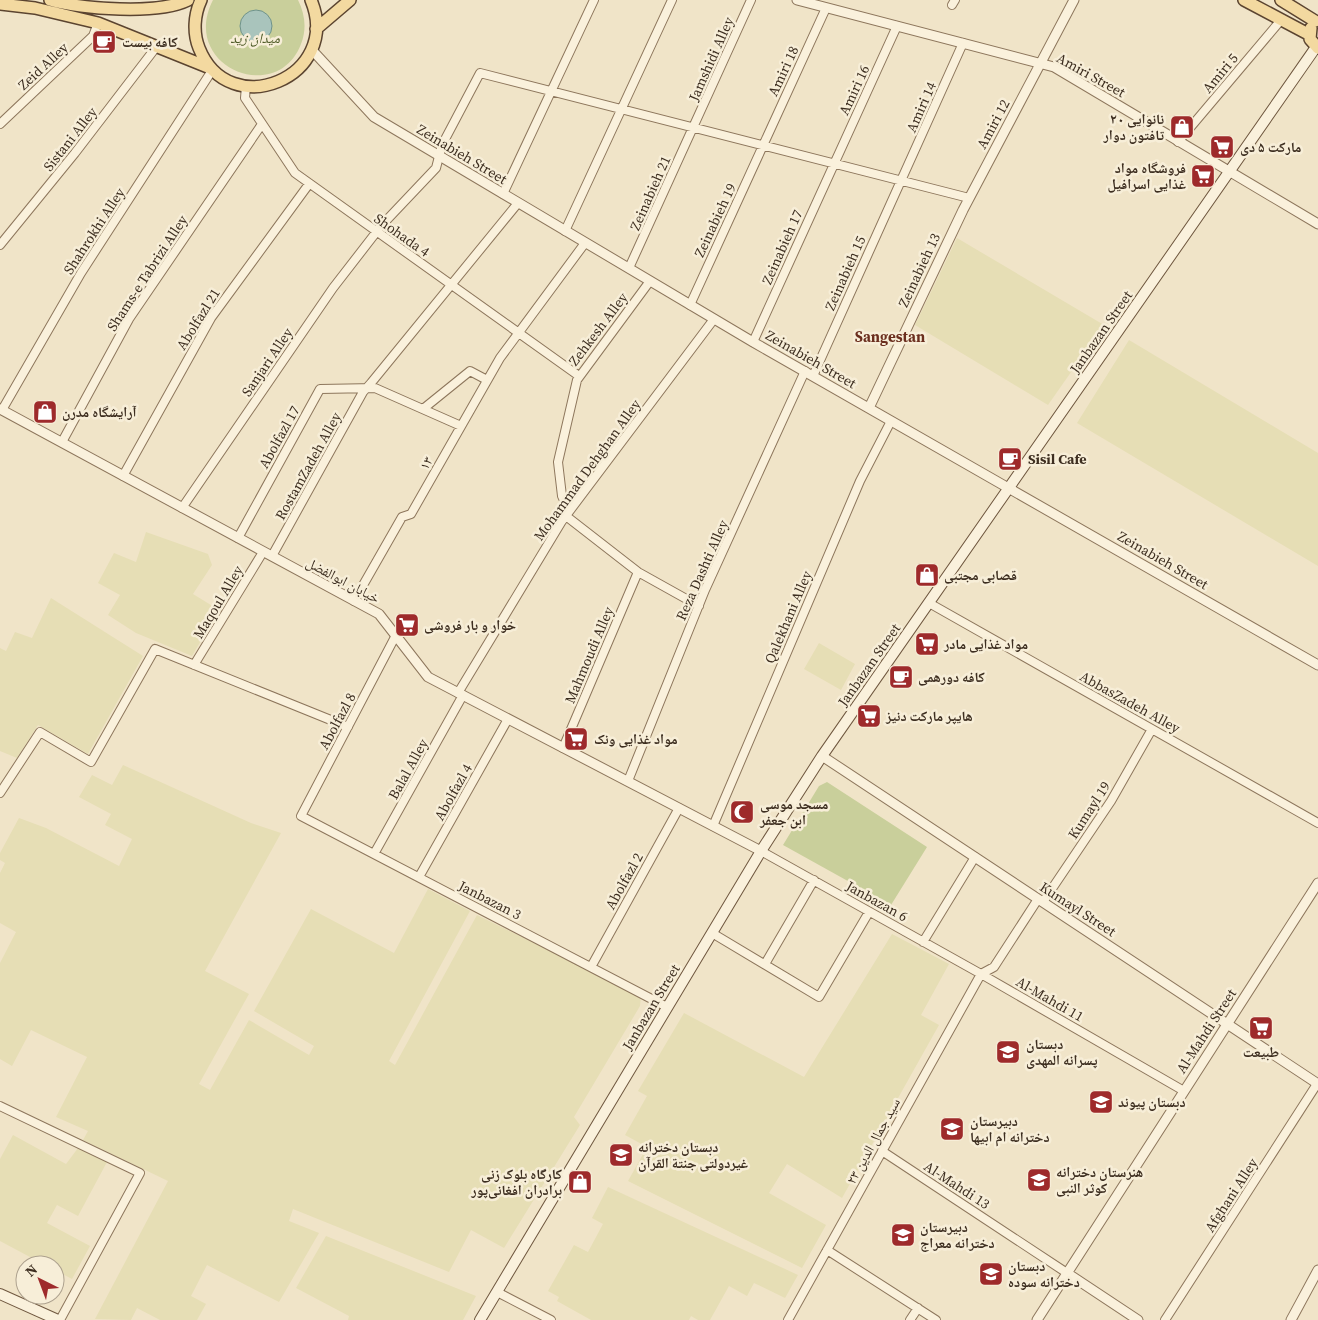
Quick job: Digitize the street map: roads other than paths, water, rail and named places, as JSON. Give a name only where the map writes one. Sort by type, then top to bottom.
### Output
[{"type":"main road","points":[[50,0],[65,4],[127,9],[158,9],[188,0]]},
{"type":"main road","points":[[201,0],[196,17],[196,38],[204,58],[213,70]]},
{"type":"main road","points":[[0,4],[35,8],[98,23],[213,70],[227,80],[246,86],[268,86],[286,79],[301,66],[312,50],[316,30],[316,15],[311,0]]},
{"type":"main road","points":[[316,30],[350,0]]},
{"type":"main road","points":[[1244,0],[1310,35]]},
{"type":"main road","points":[[1263,11],[1274,11],[1278,4],[1277,0]]},
{"type":"main road","points":[[1281,0],[1316,20],[1310,28],[1310,35],[1311,41],[1317,48]]},
{"type":"main road","name":"Janbazan Street","points":[[480,1320],[761,851],[822,756],[1317,48]]},
{"type":"main road","points":[[0,1294],[59,1320]]},
{"type":"street","points":[[503,194],[594,0]]},
{"type":"street","points":[[565,230],[672,0]]},
{"type":"street","name":"Jamshidi Alley","points":[[693,128],[751,0]]},
{"type":"street","name":"Amiri Street","points":[[797,0],[1054,67],[1318,224]]},
{"type":"street","name":"Amiri 12","points":[[969,198],[1074,0]]},
{"type":"street","name":"Amiri 18","points":[[763,145],[826,8]]},
{"type":"street","name":"Amiri 5","points":[[1178,142],[1281,20]]},
{"type":"street","name":"Zeid Alley","points":[[0,124],[94,36],[98,23]]},
{"type":"street","name":"Amiri 16","points":[[834,164],[897,26]]},
{"type":"street","name":"Amiri 14","points":[[901,180],[963,43]]},
{"type":"street","name":"Sistani Alley","points":[[0,245],[75,153],[158,46]]},
{"type":"street","name":"Zeinabieh Street","points":[[312,50],[374,117],[753,342],[1318,665]]},
{"type":"street","name":"Shahrokhi Alley","points":[[1,409],[81,273],[213,70]]},
{"type":"street","name":"Sanjari Alley","points":[[182,508],[333,288],[381,226],[436,168],[442,145],[480,73],[551,91]]},
{"type":"street","name":"Shohada 4","points":[[246,86],[245,98],[295,173],[579,376]]},
{"type":"street","points":[[551,91],[969,198]]},
{"type":"street","name":"Shams-e Tabrizi Alley","points":[[62,442],[129,319],[262,124]]},
{"type":"street","name":"Zeinabieh 21","points":[[629,268],[693,128]]},
{"type":"street","name":"Zeinabieh 19","points":[[690,304],[763,145]]},
{"type":"street","name":"Zeinabieh 17","points":[[753,342],[834,164]]},
{"type":"street","name":"Zeinabieh 15","points":[[809,373],[901,180]]},
{"type":"street","name":"Abolfazl 21","points":[[123,476],[210,318],[309,184]]},
{"type":"street","name":"Zeinabieh 13","points":[[869,408],[969,198]]},
{"type":"street","name":"RostamZadeh Alley","points":[[268,554],[363,392],[518,203]]},
{"type":"street","name":"۱۳","points":[[354,601],[402,517],[411,514],[500,358],[585,243]]},
{"type":"street","name":"Zehkesh Alley","points":[[568,514],[562,496],[558,462],[579,376],[650,281]]},
{"type":"street","name":"Mohammad Dehghan Alley","points":[[461,694],[568,514],[714,319]]},
{"type":"street","points":[[423,409],[470,371],[487,380]]},
{"type":"street","name":"Reza Dashti Alley","points":[[628,781],[699,606],[809,373]]},
{"type":"street","points":[[366,388],[375,388],[461,426]]},
{"type":"street","name":"Abolfazl 17","points":[[238,538],[320,389],[366,388]]},
{"type":"street","name":"خیابان ابوالفضل","points":[[1,409],[379,614],[428,677],[761,851]]},
{"type":"street","name":"Qalekhani Alley","points":[[713,826],[860,481],[891,421]]},
{"type":"street","points":[[568,514],[638,572],[699,606]]},
{"type":"street","name":"Maqoul Alley","points":[[194,665],[268,554]]},
{"type":"street","name":"Mahmoudi Alley","points":[[563,748],[638,572]]},
{"type":"street","name":"AbbasZadeh Alley","points":[[929,603],[1318,823]]},
{"type":"street","name":"Abolfazl 8","points":[[302,816],[395,637]]},
{"type":"street","points":[[0,793],[40,732],[91,762],[155,649],[348,727]]},
{"type":"street","name":"Balal Alley","points":[[374,854],[461,694]]},
{"type":"street","name":"Abolfazl 4","points":[[419,878],[508,719]]},
{"type":"street","name":"Kumayl 19","points":[[981,974],[994,967],[1112,801],[1152,729]]},
{"type":"street","name":"Kumayl Street","points":[[822,756],[1318,1084]]},
{"type":"street","name":"Abolfazl 2","points":[[590,967],[679,808]]},
{"type":"street","name":"Janbazan 3","points":[[302,816],[667,1007]]},
{"type":"street","name":"Janbazan 6","points":[[761,851],[981,974]]},
{"type":"street","points":[[923,942],[975,857]]},
{"type":"street","points":[[765,964],[814,880]]},
{"type":"street","name":"Al-Mahdi Street","points":[[1037,1320],[1318,883]]},
{"type":"street","points":[[712,932],[819,997],[869,912]]},
{"type":"street","name":"Al-Mahdi 11","points":[[981,974],[1184,1091]]},
{"type":"street","name":"سید جمال الدین ۲۳","points":[[788,1320],[981,974]]},
{"type":"street","name":"Afghani Alley","points":[[1165,1320],[1318,1084]]},
{"type":"street","points":[[0,1106],[140,1173],[59,1320]]},
{"type":"street","name":"Al-Mahdi 13","points":[[882,1151],[1067,1273]]},
{"type":"street","points":[[827,1250],[936,1320]]},
{"type":"street","points":[[1291,1320],[1318,1270]]},
{"type":"street","points":[[1067,1273],[1138,1320]]},
{"type":"street","points":[[497,1292],[551,1320]]},
{"type":"street","points":[[910,1320],[918,1308]]},
{"type":"water","points":[[256,10],[262,11],[267,15],[271,20],[271,32],[267,37],[262,41],[256,42],[250,41],[245,37],[241,32],[240,26],[241,20],[245,15],[250,11]]},
{"type":"place","name":"کافه بیست","points":[[104,42]]},
{"type":"place","name":"نانوایی ۲۰ تافتون دوار","points":[[1182,127]]},
{"type":"place","name":"مارکت ۵ دی","points":[[1222,147]]},
{"type":"place","name":"فروشگاه مواد غذایی اسرافیل","points":[[1203,176]]},
{"type":"place","name":"آرایشگاه مدرن","points":[[45,412]]},
{"type":"place","name":"Sisil Cafe","points":[[1010,459]]},
{"type":"place","name":"قصابی مجتبی","points":[[927,575]]},
{"type":"place","name":"خوار و بار فروشی","points":[[407,625]]},
{"type":"place","name":"مواد غذایی مادر","points":[[927,644]]},
{"type":"place","name":"کافه دورهمی","points":[[901,677]]},
{"type":"place","name":"هایپر مارکت دنیز","points":[[869,716]]},
{"type":"place","name":"مواد غذایی ونک","points":[[576,739]]},
{"type":"place","name":"مسجد موسی ابن جعفر","points":[[742,812]]},
{"type":"place","name":"طبیعت","points":[[1261,1028]]},
{"type":"place","name":"دبستان پسرانه المهدی","points":[[1008,1052]]},
{"type":"place","name":"دبستان پیوند","points":[[1101,1102]]},
{"type":"place","name":"دبیرستان دخترانه ام ابیها","points":[[952,1129]]},
{"type":"place","name":"دبستان دخترانه غیردولتی جنتة القرآن","points":[[621,1155]]},
{"type":"place","name":"هنرستان دخترانه کوثر النبی","points":[[1039,1180]]},
{"type":"place","name":"کارگاه بلوک زنی برادران افغانی‌پور","points":[[580,1182]]},
{"type":"place","name":"دبیرستان دخترانه معراج","points":[[903,1235]]},
{"type":"place","name":"دبستان دخترانه سوده","points":[[991,1274]]},
{"type":"district","name":"Sangestan","points":[[890,336]]},
{"type":"park label","name":"میدان زید","points":[[255,38]]}]
